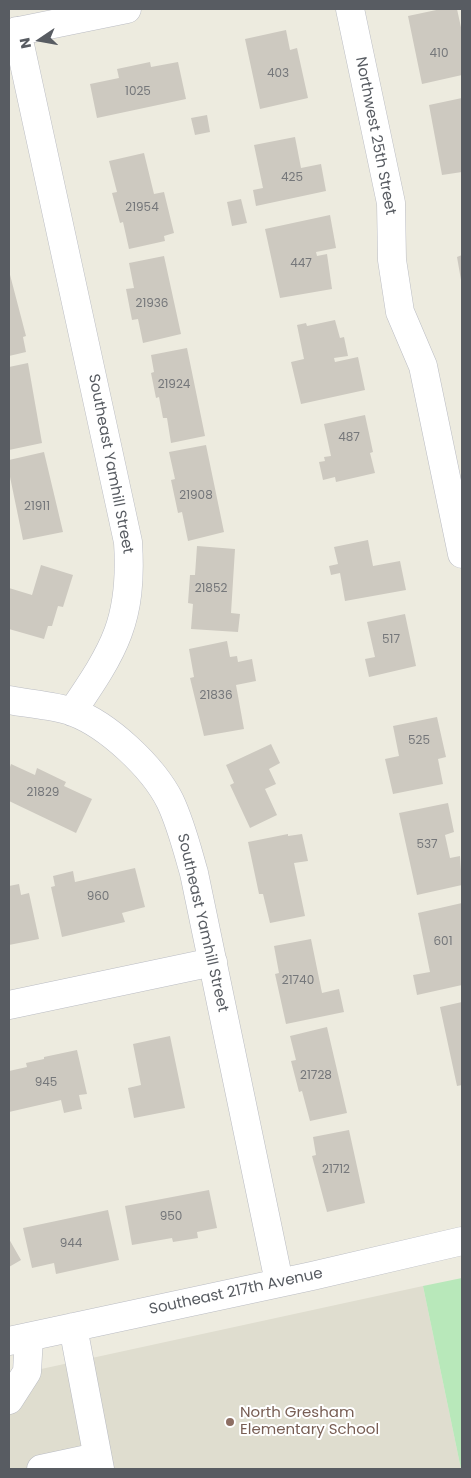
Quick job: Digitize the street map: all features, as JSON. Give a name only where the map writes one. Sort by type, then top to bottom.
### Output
[{"type":"street","points":[[13,32],[127,9]]},
{"type":"street","name":"Northwest 25th Street","points":[[350,9],[391,203],[392,260],[400,312],[423,366],[462,554]]},
{"type":"street","name":"Southeast Yamhill Street","points":[[13,32],[128,542],[130,577],[126,612],[114,646],[72,712],[105,730],[130,750],[169,799],[182,831],[194,873],[279,1282]]},
{"type":"street","points":[[9,700],[72,712]]},
{"type":"street","points":[[9,1005],[213,962]]},
{"type":"street","name":"Southeast 217th Avenue","points":[[19,1339],[462,1241]]},
{"type":"street","points":[[41,1469],[99,1463],[73,1327]]},
{"type":"street","points":[[9,1400],[27,1372],[19,1339]]},
{"type":"shaded area","name":"North Gresham Elementary School","points":[[423,1286],[461,1469],[9,1469],[9,1376]]},
{"type":"green space","points":[[462,1278],[462,1469],[461,1469],[423,1286]]},
{"type":"building","points":[[441,9],[457,9],[462,32],[462,75],[422,84],[408,16]]},
{"type":"building","points":[[286,30],[290,50],[297,48],[308,98],[260,109],[245,39]]},
{"type":"building","points":[[150,62],[151,67],[178,62],[186,99],[97,118],[90,84],[119,78],[117,69]]},
{"type":"building","points":[[462,98],[462,172],[442,175],[429,105]]},
{"type":"building","points":[[207,115],[210,132],[195,135],[191,118]]},
{"type":"building","points":[[295,137],[301,168],[321,164],[326,191],[256,206],[253,190],[263,188],[254,145]]},
{"type":"building","points":[[144,153],[154,194],[164,192],[174,233],[164,236],[165,241],[129,249],[123,222],[120,223],[112,193],[117,192],[109,161]]},
{"type":"building","points":[[241,199],[247,223],[232,226],[227,202]]},
{"type":"building","points":[[330,215],[336,248],[316,252],[317,256],[327,254],[332,289],[280,298],[265,229]]},
{"type":"building","points":[[462,255],[462,280],[461,280],[457,257]]},
{"type":"building","points":[[164,256],[181,334],[143,343],[138,319],[132,320],[126,289],[134,288],[129,263]]},
{"type":"building","points":[[9,271],[26,336],[23,337],[26,352],[9,356]]},
{"type":"building","points":[[335,320],[340,338],[344,337],[348,356],[334,358],[335,362],[358,357],[365,390],[301,404],[291,362],[304,359],[297,325],[306,323],[307,326]]},
{"type":"building","points":[[187,348],[205,436],[171,443],[167,418],[163,418],[159,397],[156,398],[151,373],[154,372],[151,355]]},
{"type":"building","points":[[28,363],[42,443],[9,450],[9,367]]},
{"type":"building","points":[[365,415],[373,452],[370,453],[375,473],[336,482],[335,477],[323,480],[319,462],[325,461],[324,457],[331,456],[324,424]]},
{"type":"building","points":[[206,445],[224,532],[188,541],[182,512],[178,513],[171,480],[175,479],[169,452]]},
{"type":"building","points":[[44,452],[63,532],[23,540],[9,472],[9,460]]},
{"type":"building","points":[[368,540],[373,566],[400,561],[406,590],[345,601],[340,573],[331,575],[329,566],[338,564],[334,547]]},
{"type":"building","points":[[197,546],[235,549],[231,613],[240,614],[238,632],[191,629],[193,604],[188,603],[190,575],[195,575]]},
{"type":"building","points":[[41,565],[73,575],[63,607],[58,606],[52,626],[48,626],[44,639],[9,629],[9,588],[32,595]]},
{"type":"building","points":[[405,614],[416,666],[369,677],[365,659],[375,657],[367,622]]},
{"type":"building","points":[[227,641],[230,657],[237,656],[238,662],[252,659],[256,681],[236,685],[244,729],[204,736],[190,678],[194,677],[189,649]]},
{"type":"building","points":[[437,717],[446,757],[438,759],[443,784],[393,794],[385,759],[399,756],[393,726]]},
{"type":"building","points":[[271,744],[280,763],[269,769],[276,784],[265,789],[277,815],[250,828],[230,785],[234,783],[226,765]]},
{"type":"building","points":[[11,764],[35,775],[37,768],[66,782],[64,786],[92,799],[76,833],[9,801],[9,770]]},
{"type":"building","points":[[448,803],[454,832],[445,835],[450,858],[460,856],[462,885],[417,895],[399,813]]},
{"type":"building","points":[[288,834],[288,836],[302,834],[308,861],[294,863],[305,916],[270,923],[263,894],[259,894],[248,842]]},
{"type":"building","points":[[135,868],[145,907],[122,913],[125,922],[62,937],[51,887],[55,886],[53,876],[73,871],[75,882]]},
{"type":"building","points":[[19,884],[21,895],[29,893],[39,939],[9,945],[9,886]]},
{"type":"building","points":[[462,903],[462,985],[417,995],[413,975],[430,972],[418,913]]},
{"type":"building","points":[[311,939],[322,993],[339,989],[344,1012],[286,1024],[275,974],[279,973],[274,946]]},
{"type":"building","points":[[462,1002],[462,1085],[457,1086],[440,1007]]},
{"type":"building","points":[[327,1027],[347,1113],[310,1121],[302,1091],[299,1092],[291,1061],[296,1060],[290,1036]]},
{"type":"building","points":[[170,1036],[185,1108],[134,1118],[128,1088],[141,1085],[133,1044]]},
{"type":"building","points":[[77,1050],[87,1094],[79,1095],[82,1109],[64,1113],[61,1100],[9,1112],[9,1071],[27,1067],[26,1063],[44,1059],[44,1057]]},
{"type":"building","points":[[349,1130],[365,1203],[327,1212],[312,1156],[316,1155],[313,1137]]},
{"type":"building","points":[[209,1190],[217,1228],[197,1232],[198,1238],[173,1242],[172,1238],[132,1245],[125,1206]]},
{"type":"building","points":[[108,1210],[119,1260],[56,1274],[54,1263],[32,1268],[23,1228]]},
{"type":"building","points":[[9,1239],[21,1260],[9,1267]]},
{"type":"place","name":"North Gresham Elementary School","points":[[230,1422]]}]
